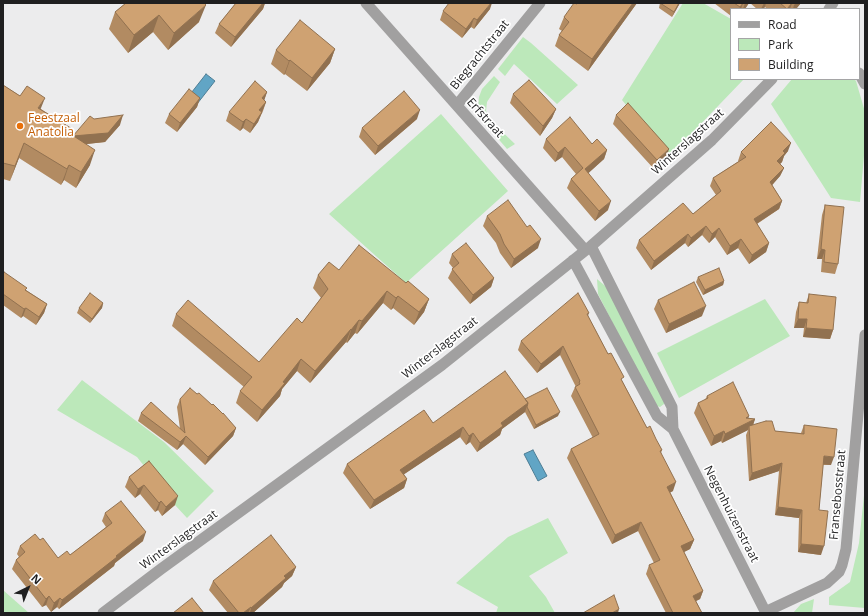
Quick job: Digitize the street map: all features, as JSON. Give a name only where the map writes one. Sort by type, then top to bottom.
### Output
[{"type":"street","name":"Erfstraat","points":[[366,3],[588,248]]},
{"type":"street","name":"Biegrachtstraat","points":[[457,105],[540,3]]},
{"type":"street","points":[[860,75],[865,84]]},
{"type":"street","name":"Winterslagstraat","points":[[104,613],[160,569],[442,364],[573,260],[712,140],[771,80]]},
{"type":"street","name":"Negenhuizenstraat","points":[[588,248],[672,407],[673,429]]},
{"type":"street","name":"Negenhuizenstraat","points":[[573,260],[657,416],[673,429],[766,612]]},
{"type":"street","name":"Fransebosstraat","points":[[766,612],[827,583],[839,572],[842,565],[846,549],[865,335]]},
{"type":"green space","points":[[683,3],[703,3],[730,18],[730,80],[743,80],[669,157],[622,100]]},
{"type":"green space","points":[[523,37],[578,85],[557,104],[514,64],[505,76],[498,69]]},
{"type":"green space","points":[[494,76],[500,82],[487,102],[486,111],[491,121],[515,144],[507,149],[483,121],[478,109],[479,97],[482,89]]},
{"type":"green space","points":[[791,80],[856,81],[865,112],[865,144],[860,202],[831,198],[771,104]]},
{"type":"green space","points":[[441,114],[508,191],[406,283],[329,214]]},
{"type":"green space","points":[[597,279],[610,290],[664,400],[664,404],[660,407],[654,405],[598,294]]},
{"type":"green space","points":[[765,299],[790,336],[679,398],[657,353]]},
{"type":"green space","points":[[82,380],[164,442],[214,491],[187,518],[137,457],[57,410]]},
{"type":"green space","points":[[865,486],[865,608],[829,605],[829,597],[850,582],[859,543]]},
{"type":"green space","points":[[548,518],[568,553],[529,576],[546,597],[555,613],[496,613],[498,607],[456,583],[508,537]]},
{"type":"green space","points":[[3,590],[29,613],[3,613]]},
{"type":"green space","points":[[814,599],[812,613],[793,613],[801,604]]},
{"type":"water","points":[[206,74],[215,81],[197,104],[188,97]]},
{"type":"water","points":[[533,450],[547,476],[538,481],[524,454]]},
{"type":"building","points":[[126,3],[204,3],[206,5],[174,33],[159,15],[134,35],[115,12]]},
{"type":"building","points":[[236,3],[263,3],[235,37],[219,24]]},
{"type":"building","points":[[449,3],[491,3],[477,20],[474,18],[466,29],[443,11]]},
{"type":"building","points":[[574,3],[633,3],[592,59],[559,35],[569,22],[564,17]]},
{"type":"building","points":[[660,3],[679,3],[674,12]]},
{"type":"building","points":[[734,3],[743,3],[740,7]]},
{"type":"building","points":[[780,3],[792,3],[788,8]]},
{"type":"building","points":[[300,20],[335,49],[312,78],[276,50]]},
{"type":"building","points":[[529,80],[556,109],[543,126],[513,94]]},
{"type":"building","points":[[255,81],[267,92],[262,98],[266,102],[259,110],[262,112],[254,124],[246,119],[243,122],[229,112]]},
{"type":"building","points":[[3,85],[20,96],[27,86],[45,98],[38,108],[74,130],[66,131],[95,150],[81,172],[69,165],[67,169],[24,143],[15,166],[3,163]]},
{"type":"building","points":[[189,89],[200,98],[180,123],[169,114]]},
{"type":"building","points":[[404,91],[420,110],[378,146],[362,128]]},
{"type":"building","points":[[628,103],[669,149],[657,160],[616,115]]},
{"type":"building","points":[[123,115],[108,133],[73,136],[90,116],[94,119]]},
{"type":"building","points":[[570,117],[592,144],[597,139],[607,150],[585,169],[611,201],[599,211],[571,179],[583,168],[565,147],[558,153],[546,139]]},
{"type":"building","points":[[771,122],[791,143],[783,151],[785,153],[777,161],[784,168],[770,182],[782,201],[754,219],[769,243],[752,255],[741,239],[730,246],[719,228],[712,234],[706,226],[691,238],[688,234],[654,261],[639,240],[683,203],[693,214],[721,191],[713,178],[746,157],[741,152]]},
{"type":"building","points":[[508,200],[527,227],[530,225],[541,239],[514,259],[504,244],[500,234],[487,216]]},
{"type":"building","points":[[825,205],[844,207],[838,264],[824,262],[825,250],[821,249]]},
{"type":"building","points":[[466,243],[494,278],[473,295],[452,269],[459,263],[452,254]]},
{"type":"building","points":[[359,245],[406,283],[408,281],[429,299],[419,312],[398,296],[396,298],[387,291],[362,321],[359,320],[315,371],[301,359],[283,382],[285,383],[262,410],[240,391],[252,377],[176,314],[188,300],[259,362],[297,318],[302,323],[328,289],[318,275],[329,262],[339,270]]},
{"type":"building","points":[[719,268],[724,281],[705,290],[698,277]]},
{"type":"building","points":[[4,272],[27,288],[25,290],[47,304],[39,317],[26,308],[24,309],[3,294]]},
{"type":"building","points":[[694,282],[706,306],[669,324],[658,300]]},
{"type":"building","points":[[90,293],[103,303],[92,319],[79,308]]},
{"type":"building","points":[[578,293],[608,354],[611,353],[624,377],[621,379],[647,428],[650,426],[662,450],[660,451],[676,482],[667,487],[694,540],[681,546],[703,591],[693,596],[702,613],[673,613],[649,565],[660,560],[641,522],[615,535],[571,449],[599,434],[575,387],[580,384],[580,381],[563,346],[541,364],[521,341]]},
{"type":"building","points":[[809,294],[836,297],[833,330],[806,328],[807,319],[798,319],[799,302],[808,303]]},
{"type":"building","points":[[505,371],[528,403],[501,423],[503,426],[480,443],[473,433],[469,436],[463,427],[400,470],[407,479],[374,500],[347,464],[424,410],[433,423]]},
{"type":"building","points":[[733,382],[749,416],[746,418],[755,419],[725,434],[724,431],[714,436],[698,403],[708,398],[707,396]]},
{"type":"building","points":[[190,388],[197,394],[199,393],[212,405],[213,404],[236,428],[208,457],[186,436],[180,442],[141,413],[151,402],[185,433],[180,399]]},
{"type":"building","points":[[547,388],[560,412],[536,425],[527,407],[528,403],[525,399]]},
{"type":"building","points":[[766,421],[772,421],[775,431],[804,434],[804,425],[837,429],[834,457],[824,456],[819,510],[828,511],[824,546],[801,544],[802,510],[778,507],[782,463],[752,473],[749,426]]},
{"type":"building","points":[[149,461],[178,496],[166,507],[161,501],[159,503],[144,485],[138,489],[129,477]]},
{"type":"building","points":[[121,501],[146,532],[62,600],[60,598],[54,603],[49,596],[46,599],[16,560],[25,552],[20,546],[35,534],[40,540],[43,538],[58,558],[67,551],[70,555],[112,523],[105,513]]},
{"type":"building","points":[[271,535],[296,567],[284,576],[286,578],[251,608],[243,613],[239,613],[213,581]]},
{"type":"building","points":[[614,595],[619,609],[612,613],[583,613]]},
{"type":"building","points":[[192,598],[204,613],[173,613]]},
{"type":"place","name":"Feestzaal Anatolia","points":[[20,126]]}]
